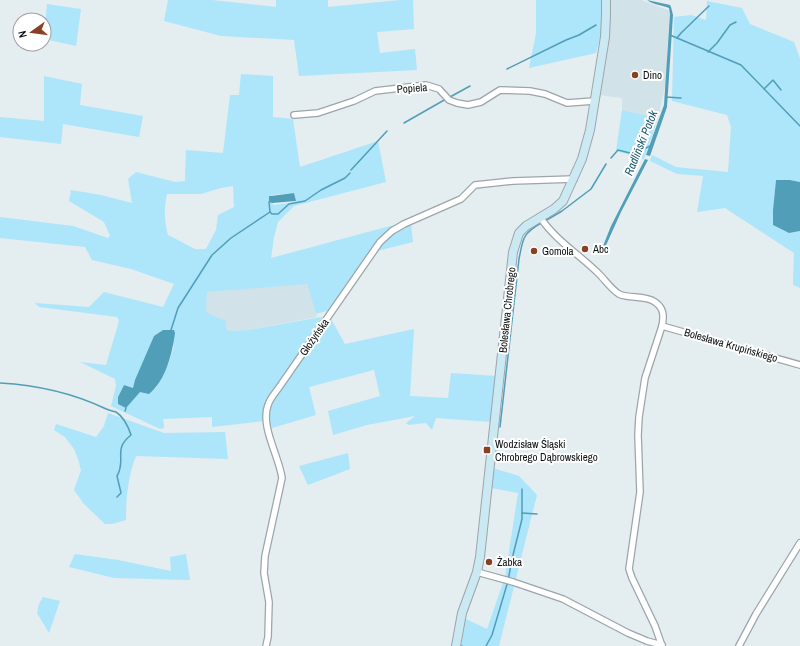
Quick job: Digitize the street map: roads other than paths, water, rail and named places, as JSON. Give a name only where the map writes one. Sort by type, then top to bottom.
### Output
[{"type":"street","name":"Bolesława Chrobrego","points":[[456,646],[462,613],[477,572],[480,557],[513,252],[519,233],[526,226],[542,221],[563,201],[582,159],[588,142],[605,37],[606,0]]},
{"type":"street","name":"Popiela","points":[[294,115],[318,113],[375,92],[426,85],[439,88],[448,98],[463,104],[474,104],[481,102],[500,90],[530,91],[545,94],[567,103],[594,101]]},
{"type":"street","name":"Głożyńska","points":[[266,646],[268,637],[269,602],[264,573],[265,556],[282,478],[281,468],[266,421],[268,405],[280,386],[380,242],[392,231],[404,224],[461,199],[475,184],[574,179]]},
{"type":"street","points":[[542,221],[547,228],[599,274],[619,294],[654,301],[663,312],[664,318],[662,326],[645,378],[640,411],[638,435],[640,492],[629,569],[662,645]]},
{"type":"street","name":"Bolesława Krupińskiego","points":[[662,326],[800,365]]},
{"type":"street","points":[[739,646],[756,614],[800,543]]},
{"type":"street","points":[[477,572],[513,582],[563,599],[628,633],[662,645]]},
{"type":"waterway","points":[[677,38],[709,6]]},
{"type":"waterway","points":[[708,52],[717,43],[730,25],[736,22]]},
{"type":"waterway","points":[[507,69],[579,35],[596,25]]},
{"type":"waterway","points":[[670,35],[741,65],[800,126]]},
{"type":"waterway","points":[[764,89],[773,80],[781,90]]},
{"type":"waterway","points":[[450,97],[470,86]]},
{"type":"waterway","points":[[666,97],[681,98]]},
{"type":"waterway","points":[[404,123],[446,99]]},
{"type":"waterway","points":[[351,170],[387,131]]},
{"type":"waterway","points":[[611,158],[618,150],[634,154],[650,146]]},
{"type":"waterway","points":[[545,221],[562,211],[591,189],[606,164]]},
{"type":"waterway","points":[[171,330],[178,308],[212,255],[231,238],[270,212],[272,214],[278,214],[289,204],[305,201],[321,190],[345,178],[350,173]]},
{"type":"waterway","points":[[269,202],[270,212]]},
{"type":"waterway","points":[[500,427],[521,246],[524,238],[530,230],[541,223]]},
{"type":"waterway","points":[[0,383],[40,388],[66,394],[116,412],[121,416],[131,435],[122,445],[121,465],[117,476],[121,493],[117,497]]},
{"type":"waterway","name":"Radliński Potok","points":[[486,646],[492,635],[508,581],[522,519],[522,489]]},
{"type":"waterway","points":[[522,513],[537,514]]},
{"type":"place","name":"Dino","points":[[635,75]]},
{"type":"place","name":"Abc","points":[[585,249]]},
{"type":"place","name":"Gomola","points":[[534,251]]},
{"type":"place","name":"Wodzisław Śląski Chrobrego Dąbrowskiego","points":[[487,450]]},
{"type":"place","name":"Żabka","points":[[489,562]]}]
